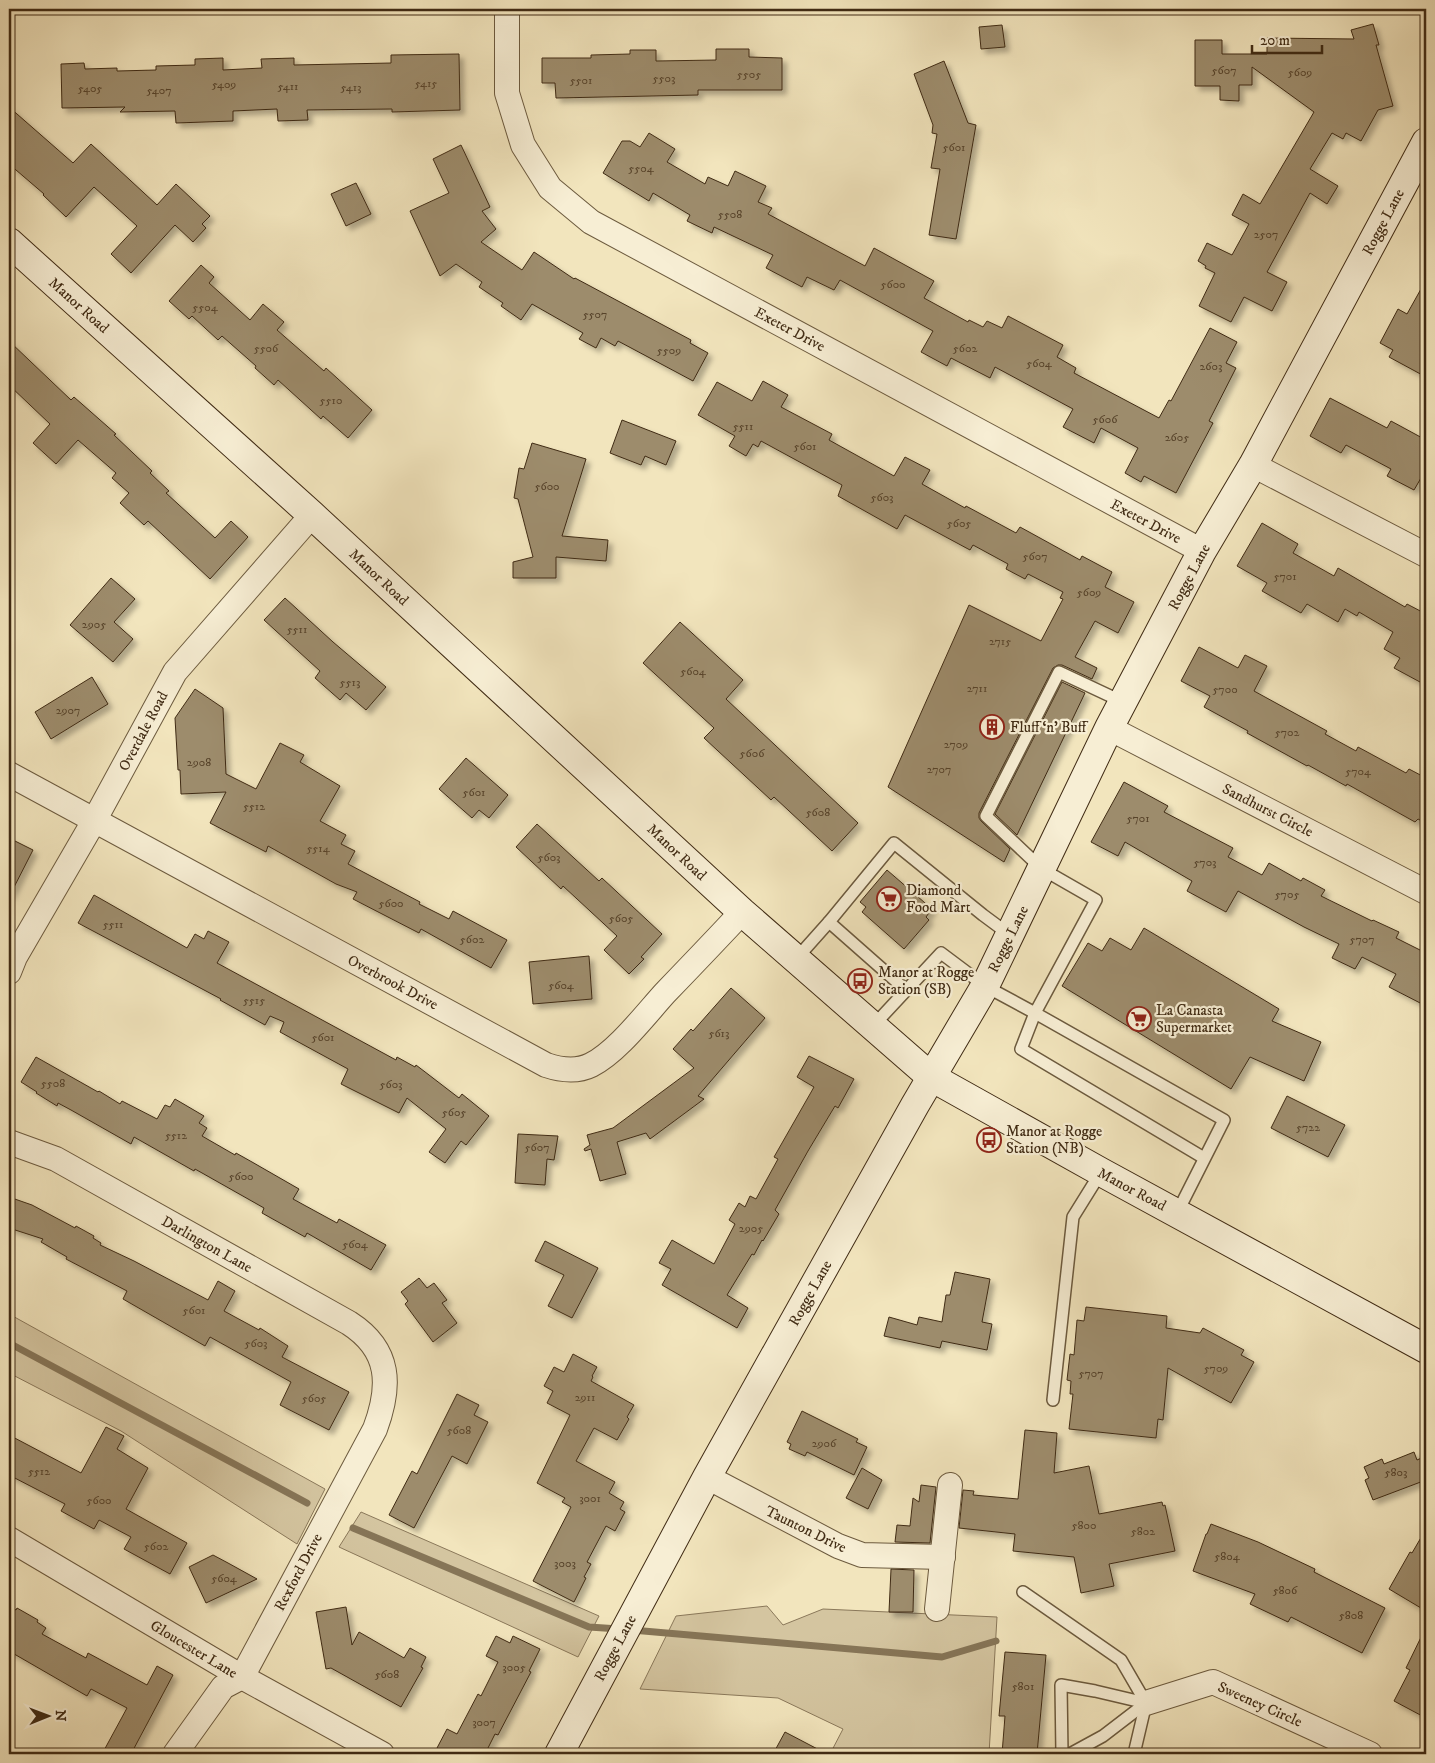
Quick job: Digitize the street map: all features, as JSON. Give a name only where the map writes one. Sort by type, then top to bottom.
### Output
[{"type":"street","name":"Exeter Drive","points":[[507,9],[507,93],[523,145],[550,188],[591,222],[1202,551]]},
{"type":"street","name":"Rogge Lane","points":[[559,1754],[707,1477],[985,986],[1109,728],[1202,551],[1253,465],[1426,142]]},
{"type":"street","name":"Manor Road","points":[[9,242],[312,515],[742,912],[932,1077],[1101,1172],[1426,1349]]},
{"type":"street","points":[[1253,465],[1426,555]]},
{"type":"street","name":"Overdale Road","points":[[9,972],[15,957],[94,821],[175,672],[312,515]]},
{"type":"street","name":"Sandhurst Circle","points":[[1109,728],[1426,892]]},
{"type":"street","name":"Overbrook Drive","points":[[9,774],[546,1065],[566,1070],[577,1070],[601,1060],[629,1033],[742,912]]},
{"type":"street","name":"Darlington Lane","points":[[9,1142],[56,1159],[349,1323],[362,1331],[373,1342],[381,1356],[385,1370]]},
{"type":"street","name":"Rexford Drive","points":[[242,1676],[375,1429],[384,1402],[385,1370]]},
{"type":"street","name":"Taunton Drive","points":[[707,1477],[838,1546],[862,1555],[943,1558]]},
{"type":"street","points":[[937,1609],[950,1485]]},
{"type":"street","name":"Gloucester Lane","points":[[9,1539],[242,1676],[382,1754]]},
{"type":"street","points":[[176,1754],[222,1687],[242,1676]]},
{"type":"street","name":"Sweeney Circle","points":[[1146,1703],[1213,1682],[1370,1754]]},
{"type":"lane","points":[[1123,702],[1059,672],[986,816],[1042,869],[1096,900],[1035,1012],[1021,1049],[1204,1158]]},
{"type":"lane","points":[[796,959],[894,843],[982,915],[1010,935]]},
{"type":"lane","points":[[829,922],[906,990]]},
{"type":"lane","points":[[873,1026],[941,953],[985,986],[1035,1012],[1224,1120],[1178,1213]]},
{"type":"lane","points":[[1053,1400],[1073,1217],[1101,1172]]},
{"type":"lane","points":[[1023,1592],[1121,1660],[1146,1703],[1134,1754]]},
{"type":"lane","points":[[1062,1754],[1061,1685],[1146,1703]]},
{"type":"lane","points":[[1070,1754],[1103,1736],[1146,1703]]},
{"type":"shaded area","points":[[9,1314],[325,1489],[297,1544],[121,1431],[9,1373]]},
{"type":"shaded area","points":[[361,1512],[599,1616],[578,1657],[339,1547]]},
{"type":"shaded area","points":[[767,1606],[783,1625],[823,1609],[997,1617],[989,1754],[830,1754],[843,1729],[778,1698],[640,1689],[676,1616]]},
{"type":"building","points":[[1373,24],[1379,45],[1376,45],[1393,106],[1378,110],[1361,141],[1346,133],[1343,139],[1332,133],[1310,169],[1338,186],[1327,204],[1310,193],[1267,272],[1287,282],[1272,311],[1244,297],[1231,322],[1199,306],[1215,273],[1205,268],[1206,266],[1198,261],[1207,243],[1232,255],[1249,224],[1232,215],[1243,194],[1260,204],[1314,112],[1252,67],[1252,85],[1239,85],[1239,101],[1220,100],[1220,86],[1195,86],[1195,40],[1222,40],[1222,54],[1267,54],[1267,38],[1354,39],[1351,30]]},
{"type":"building","points":[[1002,25],[1005,47],[981,49],[979,27]]},
{"type":"building","points":[[716,49],[749,49],[749,57],[782,58],[782,90],[698,90],[698,95],[556,98],[555,83],[542,83],[542,58],[591,58],[591,55],[630,54],[630,50],[656,50],[656,61],[716,60]]},
{"type":"building","points":[[459,54],[460,110],[392,112],[392,109],[307,110],[308,120],[278,121],[277,109],[233,111],[233,121],[176,123],[175,111],[120,112],[125,107],[62,108],[61,64],[84,63],[85,69],[117,68],[117,71],[156,70],[156,66],[195,65],[195,59],[223,58],[223,70],[262,68],[261,59],[294,58],[294,65],[391,63],[391,55]]},
{"type":"building","points":[[944,61],[968,123],[976,125],[956,239],[929,235],[940,169],[931,168],[937,134],[932,133],[933,125],[914,74]]},
{"type":"building","points":[[9,107],[73,163],[91,144],[157,205],[176,184],[210,216],[202,224],[206,228],[193,242],[175,225],[131,273],[111,254],[137,226],[94,187],[66,217],[44,194],[9,164]]},
{"type":"building","points":[[649,133],[675,149],[667,162],[705,184],[708,177],[728,186],[735,171],[766,186],[758,202],[772,208],[768,214],[865,266],[874,248],[934,281],[924,298],[968,322],[969,320],[983,327],[987,321],[1002,328],[1008,316],[1063,345],[1057,357],[1076,368],[1074,373],[1159,418],[1169,400],[1171,401],[1210,328],[1237,342],[1226,363],[1236,368],[1209,421],[1213,423],[1176,493],[1144,476],[1141,482],[1125,473],[1138,448],[1101,428],[1094,443],[1063,427],[1073,409],[995,367],[990,378],[951,358],[947,366],[921,352],[933,331],[840,280],[834,290],[807,277],[802,287],[766,268],[773,255],[714,227],[712,233],[687,221],[690,215],[653,193],[649,201],[603,173],[622,141],[630,141],[640,147]]},
{"type":"building","points":[[461,145],[490,207],[482,211],[496,229],[481,242],[522,270],[534,252],[574,279],[691,340],[690,343],[708,353],[693,381],[618,341],[615,346],[601,338],[596,348],[579,339],[583,333],[532,304],[521,320],[501,306],[503,303],[479,287],[482,282],[456,264],[440,276],[410,211],[449,193],[433,159]]},
{"type":"building","points":[[356,183],[371,214],[346,226],[331,194]]},
{"type":"building","points":[[201,265],[214,277],[209,283],[250,320],[263,304],[284,322],[277,330],[324,371],[326,368],[372,410],[348,438],[323,416],[321,419],[278,380],[274,385],[222,336],[218,340],[192,316],[189,319],[169,301]]},
{"type":"building","points":[[1426,280],[1426,377],[1389,357],[1393,350],[1380,343],[1398,309],[1407,314]]},
{"type":"building","points":[[9,341],[71,400],[74,397],[116,434],[114,435],[152,471],[150,473],[169,491],[166,493],[215,538],[231,521],[248,537],[210,579],[148,521],[144,525],[120,503],[129,493],[112,478],[116,473],[78,440],[56,464],[33,443],[50,424],[9,385]]},
{"type":"building","points":[[763,381],[788,395],[781,407],[832,434],[829,440],[894,476],[905,457],[930,470],[922,484],[1016,533],[1020,527],[1080,560],[1082,556],[1112,572],[1105,587],[1134,602],[1118,633],[1095,621],[1075,657],[1097,668],[1092,679],[1062,665],[1053,668],[979,813],[981,821],[1010,849],[1004,862],[888,787],[969,605],[1041,641],[1063,599],[1060,598],[1063,592],[1028,574],[1025,579],[1006,569],[1008,564],[973,545],[970,550],[905,515],[897,529],[838,496],[842,485],[761,441],[758,447],[753,444],[746,456],[729,446],[735,436],[698,415],[717,382],[752,401]]},
{"type":"building","points":[[1330,398],[1387,428],[1391,421],[1426,440],[1426,481],[1421,478],[1414,490],[1387,476],[1391,469],[1346,445],[1341,453],[1310,436]]},
{"type":"building","points":[[622,420],[676,441],[666,465],[645,456],[641,465],[610,453]]},
{"type":"building","points":[[532,443],[586,459],[562,536],[608,540],[606,561],[556,557],[556,578],[513,578],[513,562],[533,557],[518,499],[514,498],[519,468],[524,469]]},
{"type":"building","points":[[1262,523],[1298,544],[1293,553],[1334,576],[1338,568],[1405,607],[1407,604],[1426,614],[1426,670],[1420,682],[1394,668],[1400,658],[1384,649],[1393,632],[1359,612],[1357,616],[1345,609],[1338,622],[1307,604],[1301,613],[1262,591],[1267,583],[1237,566]]},
{"type":"building","points":[[111,578],[135,599],[114,622],[133,639],[113,662],[70,625]]},
{"type":"building","points":[[285,598],[386,687],[366,710],[346,693],[340,700],[315,678],[320,671],[264,620]]},
{"type":"building","points":[[680,622],[743,680],[726,699],[858,823],[832,851],[774,797],[771,800],[704,738],[714,728],[643,663]]},
{"type":"building","points":[[1199,647],[1238,668],[1245,655],[1267,666],[1254,691],[1327,731],[1325,734],[1356,751],[1358,747],[1406,773],[1409,769],[1426,778],[1426,823],[1418,819],[1415,822],[1347,784],[1346,786],[1307,766],[1204,707],[1210,696],[1181,681]]},
{"type":"building","points":[[92,677],[108,704],[51,739],[35,712]]},
{"type":"building","points":[[1062,682],[1085,693],[1017,835],[995,814]]},
{"type":"building","points":[[195,689],[223,708],[226,774],[256,789],[280,743],[304,755],[300,762],[340,786],[320,821],[346,835],[341,844],[355,851],[348,864],[449,919],[453,911],[507,940],[491,968],[421,929],[419,933],[353,899],[357,892],[336,884],[268,846],[266,852],[210,823],[226,792],[181,794],[180,770],[178,770],[175,718]]},
{"type":"building","points":[[466,758],[508,795],[489,818],[479,810],[472,818],[439,789]]},
{"type":"building","points":[[1124,782],[1168,806],[1164,812],[1233,848],[1228,857],[1262,875],[1269,863],[1301,881],[1303,878],[1325,890],[1321,896],[1399,932],[1396,938],[1426,953],[1426,1006],[1389,987],[1396,974],[1362,957],[1355,969],[1332,958],[1339,944],[1238,891],[1226,912],[1187,891],[1192,881],[1125,842],[1118,856],[1091,842]]},
{"type":"building","points":[[537,824],[599,881],[602,878],[662,934],[641,957],[644,959],[629,974],[604,950],[617,936],[563,886],[561,889],[516,847]]},
{"type":"building","points":[[9,838],[33,850],[9,897]]},
{"type":"building","points":[[887,870],[932,909],[926,917],[929,920],[904,949],[862,912],[866,907],[860,902]]},
{"type":"building","points":[[94,895],[187,948],[195,934],[204,939],[208,931],[229,942],[217,963],[396,1060],[397,1057],[415,1067],[416,1065],[459,1098],[462,1094],[489,1116],[466,1145],[461,1141],[445,1163],[429,1152],[446,1129],[407,1098],[399,1113],[341,1084],[348,1069],[280,1032],[284,1022],[270,1016],[265,1025],[221,999],[78,923]]},
{"type":"building","points":[[1144,928],[1279,1009],[1272,1021],[1321,1042],[1304,1081],[1250,1057],[1231,1089],[1062,986],[1088,943],[1102,951],[1110,938],[1131,950]]},
{"type":"building","points":[[589,956],[592,999],[533,1004],[529,962]]},
{"type":"building","points":[[731,988],[765,1018],[698,1096],[704,1099],[650,1139],[646,1133],[617,1142],[626,1174],[600,1181],[591,1149],[585,1151],[584,1149],[590,1145],[587,1135],[613,1128],[694,1068],[673,1049],[691,1029],[693,1031]]},
{"type":"building","points":[[809,1056],[854,1079],[838,1108],[835,1106],[775,1210],[779,1214],[727,1295],[748,1308],[737,1328],[662,1285],[671,1269],[659,1263],[672,1240],[714,1264],[735,1224],[729,1220],[739,1203],[745,1207],[750,1196],[756,1199],[778,1159],[774,1157],[814,1087],[797,1077]]},
{"type":"building","points":[[36,1057],[120,1104],[122,1101],[157,1119],[165,1105],[170,1107],[175,1099],[204,1116],[199,1123],[207,1128],[202,1136],[299,1189],[293,1199],[337,1223],[339,1219],[386,1245],[371,1270],[307,1233],[305,1237],[262,1213],[264,1208],[134,1137],[131,1144],[58,1103],[57,1106],[21,1082]]},
{"type":"building","points":[[1287,1096],[1345,1125],[1328,1157],[1271,1128]]},
{"type":"building","points":[[518,1134],[558,1136],[554,1160],[547,1159],[545,1185],[515,1183]]},
{"type":"building","points":[[9,1197],[32,1205],[75,1228],[76,1226],[94,1236],[93,1238],[101,1243],[100,1245],[208,1300],[218,1281],[235,1291],[224,1311],[259,1330],[260,1328],[288,1346],[282,1357],[349,1392],[329,1430],[280,1405],[291,1382],[210,1337],[205,1346],[123,1299],[127,1291],[66,1259],[67,1257],[41,1242],[43,1239],[9,1228]]},
{"type":"building","points":[[545,1241],[598,1268],[572,1318],[548,1306],[564,1275],[535,1261]]},
{"type":"building","points":[[955,1272],[990,1279],[982,1322],[992,1324],[987,1350],[942,1341],[940,1348],[884,1336],[889,1317],[917,1325],[919,1317],[942,1322],[946,1295],[950,1295]]},
{"type":"building","points":[[419,1278],[427,1288],[434,1283],[447,1300],[442,1303],[457,1323],[433,1342],[405,1304],[408,1301],[401,1292]]},
{"type":"building","points":[[1086,1307],[1167,1316],[1166,1328],[1200,1333],[1203,1328],[1244,1350],[1241,1355],[1254,1362],[1231,1403],[1168,1368],[1163,1420],[1158,1419],[1156,1438],[1069,1429],[1073,1394],[1070,1394],[1071,1381],[1067,1380],[1070,1354],[1074,1355],[1077,1320],[1084,1321]]},
{"type":"building","points":[[573,1354],[597,1367],[591,1381],[634,1405],[627,1417],[629,1419],[617,1440],[594,1428],[576,1461],[615,1482],[609,1493],[624,1502],[620,1509],[625,1512],[615,1531],[606,1526],[587,1562],[591,1564],[574,1602],[533,1581],[571,1507],[562,1502],[565,1498],[537,1483],[570,1415],[547,1403],[553,1391],[544,1386],[554,1367],[564,1372]]},
{"type":"building","points":[[457,1394],[479,1405],[474,1415],[488,1422],[467,1464],[452,1456],[414,1528],[389,1515],[412,1471],[417,1474]]},
{"type":"building","points":[[802,1411],[858,1439],[856,1442],[867,1447],[854,1475],[807,1452],[805,1456],[789,1449],[791,1444],[787,1442]]},
{"type":"building","points":[[106,1427],[124,1436],[117,1449],[148,1468],[126,1509],[187,1543],[170,1574],[124,1549],[131,1537],[99,1520],[94,1529],[61,1511],[65,1504],[9,1475],[9,1435],[81,1473]]},
{"type":"building","points":[[1025,1430],[1057,1433],[1054,1473],[1089,1466],[1099,1514],[1162,1502],[1163,1506],[1165,1505],[1175,1551],[1109,1564],[1114,1586],[1081,1593],[1074,1557],[1013,1551],[1015,1534],[959,1528],[963,1490],[974,1491],[973,1495],[1018,1499]]},
{"type":"building","points":[[1414,1452],[1417,1460],[1426,1456],[1426,1480],[1373,1500],[1365,1480],[1369,1478],[1364,1467],[1382,1459],[1384,1464]]},
{"type":"building","points":[[862,1468],[882,1480],[868,1509],[846,1498]]},
{"type":"building","points":[[921,1485],[936,1487],[930,1543],[895,1542],[897,1525],[910,1526],[913,1498],[919,1502]]},
{"type":"building","points":[[1211,1524],[1258,1542],[1315,1569],[1314,1572],[1385,1608],[1362,1653],[1291,1617],[1288,1622],[1250,1604],[1255,1594],[1193,1571]]},
{"type":"building","points":[[1426,1529],[1426,1611],[1389,1589],[1410,1552],[1412,1553]]},
{"type":"building","points":[[213,1555],[257,1579],[206,1603],[189,1567]]},
{"type":"building","points":[[891,1569],[914,1570],[913,1612],[889,1612]]},
{"type":"building","points":[[9,1606],[16,1610],[17,1608],[38,1620],[37,1622],[46,1628],[42,1634],[86,1658],[88,1653],[147,1685],[157,1666],[173,1675],[131,1754],[102,1754],[127,1708],[91,1689],[87,1696],[9,1651]]},
{"type":"building","points":[[346,1607],[352,1645],[359,1632],[404,1658],[410,1648],[426,1657],[421,1667],[423,1668],[401,1707],[331,1668],[326,1669],[316,1612]]},
{"type":"building","points":[[1426,1627],[1426,1718],[1394,1701],[1410,1670],[1406,1668]]},
{"type":"building","points":[[496,1636],[510,1643],[513,1636],[540,1649],[529,1671],[531,1672],[498,1735],[495,1734],[487,1750],[495,1754],[446,1754],[437,1748],[447,1729],[457,1734],[478,1694],[481,1696],[498,1662],[486,1656]]},
{"type":"building","points":[[1005,1652],[1046,1655],[1037,1754],[1002,1754],[1005,1716],[999,1716]]},
{"type":"building","points":[[785,1732],[827,1754],[773,1754]]},
{"type":"waterway","points":[[9,1343],[307,1503]]},
{"type":"waterway","points":[[353,1528],[589,1627],[619,1629]]},
{"type":"waterway","points":[[632,1630],[942,1657],[996,1641]]},
{"type":"place","name":"Fluff ‘n’ Buff","points":[[992,727]]},
{"type":"place","name":"Diamond Food Mart","points":[[889,899]]},
{"type":"place","name":"Manor at Rogge Station (SB)","points":[[860,981]]},
{"type":"place","name":"La Canasta Supermarket","points":[[1139,1019]]},
{"type":"place","name":"Manor at Rogge Station (NB)","points":[[989,1140]]}]
